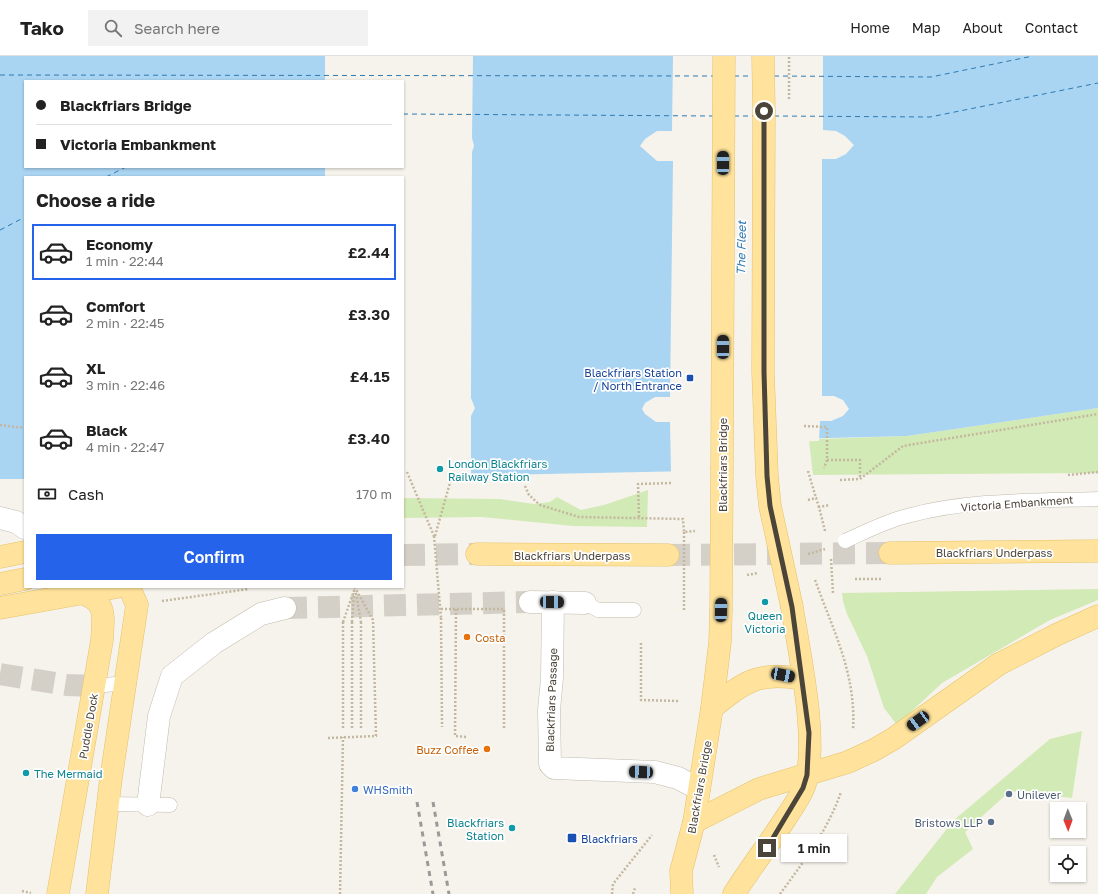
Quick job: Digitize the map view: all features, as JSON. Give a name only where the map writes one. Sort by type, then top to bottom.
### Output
[{"type":"main road","name":"Blackfriars Bridge","points":[[682,894],[681,871],[694,822],[712,708],[720,642],[724,56]]},
{"type":"main road","points":[[734,894],[767,848],[797,800],[807,775],[809,733],[803,679],[792,607],[770,506],[767,476],[764,372],[763,56]]},
{"type":"main road","name":"Blackfriars Underpass","points":[[890,553],[1098,551]]},
{"type":"main road","points":[[0,557],[24,552]]},
{"type":"main road","name":"Blackfriars Underpass","points":[[477,554],[668,555]]},
{"type":"main road","points":[[0,584],[24,579]]},
{"type":"main road","points":[[0,608],[111,588]]},
{"type":"main road","name":"Puddle Dock","points":[[58,894],[102,640],[103,616],[99,602],[93,596],[81,593]]},
{"type":"main road","points":[[97,894],[108,804],[126,683],[133,596]]},
{"type":"main road","points":[[694,822],[759,789],[848,762],[874,750],[893,739],[999,664],[1058,634],[1098,618]]},
{"type":"main road","points":[[712,708],[743,683],[755,679],[783,675],[803,679]]},
{"type":"street","points":[[0,518],[16,522],[24,527]]},
{"type":"street","points":[[530,602],[585,603]]},
{"type":"street","name":"Blackfriars Passage","points":[[552,602],[552,678],[549,718],[550,764],[554,768],[655,772],[678,778],[699,789]]},
{"type":"street","points":[[148,805],[159,716],[172,676],[214,643],[261,614],[285,608]]},
{"type":"lane","name":"Victoria Embankment","points":[[845,541],[888,522],[930,510],[985,503],[1098,499]]},
{"type":"lane","points":[[585,603],[598,610],[634,610]]},
{"type":"lane","points":[[95,686],[126,683]]},
{"type":"lane","points":[[108,804],[170,805]]},
{"type":"path","points":[[840,480],[860,479],[903,446],[1098,414]]},
{"type":"path","points":[[0,425],[24,428]]},
{"type":"path","points":[[804,426],[827,426],[827,460],[824,468]]},
{"type":"path","points":[[827,460],[860,460],[860,479]]},
{"type":"path","points":[[808,471],[819,508],[830,505]]},
{"type":"path","points":[[407,472],[434,536],[441,609],[442,727]]},
{"type":"path","points":[[434,536],[453,472]]},
{"type":"path","points":[[639,517],[638,484],[672,483]]},
{"type":"path","points":[[525,486],[529,495],[540,505],[580,517],[684,519],[684,611]]},
{"type":"path","points":[[808,500],[816,498]]},
{"type":"path","points":[[743,575],[764,572]]},
{"type":"path","points":[[133,596],[256,588]]},
{"type":"path","points":[[355,588],[361,622],[361,729]]},
{"type":"path","points":[[352,728],[352,622],[355,588]]},
{"type":"path","points":[[343,728],[343,622],[355,588]]},
{"type":"path","points":[[328,738],[376,736],[373,620],[355,588]]},
{"type":"path","points":[[781,893],[818,841],[832,817],[841,792],[852,736],[854,716],[843,651],[822,599]]},
{"type":"path","points":[[441,609],[504,609],[504,728]]},
{"type":"path","points":[[456,609],[455,736],[467,737]]},
{"type":"path","points":[[641,643],[640,700],[678,701]]},
{"type":"path","points":[[340,894],[343,737]]},
{"type":"path","points":[[612,894],[612,884],[652,835]]},
{"type":"path","points":[[710,848],[721,869]]},
{"type":"path","points":[[633,894],[636,888]]},
{"type":"path","points":[[22,891],[31,892]]},
{"type":"green space","points":[[1098,408],[1098,473],[813,475],[808,432],[819,439],[907,436]]},
{"type":"green space","points":[[648,490],[647,527],[573,526],[482,517],[404,518],[404,498],[500,499],[534,504],[550,502],[557,497],[581,510],[604,505]]},
{"type":"green space","points":[[1098,589],[1098,600],[1050,620],[942,683],[897,725],[884,708],[867,656],[847,614],[842,593]]},
{"type":"green space","points":[[1082,731],[1072,798],[1010,791],[965,832],[973,849],[937,877],[926,894],[895,894],[954,820],[1050,739]]},
{"type":"water","name":"The Fleet","points":[[0,56],[1098,56],[1098,408],[907,436],[714,441],[703,445],[697,451],[692,471],[404,477],[404,176],[24,176],[24,479],[0,479]]},
{"type":"pier","points":[[325,56],[473,56],[472,138],[474,146],[472,152],[471,398],[475,408],[471,416],[471,478],[404,479],[404,176],[325,176],[325,168],[404,168],[404,80],[325,80]]},
{"type":"pier","points":[[673,56],[823,56],[823,130],[836,131],[845,136],[854,145],[846,154],[836,159],[822,159],[822,396],[834,396],[843,400],[849,409],[843,416],[831,421],[820,421],[819,441],[715,443],[705,446],[697,454],[694,461],[694,471],[692,473],[671,473],[670,422],[656,422],[645,414],[642,409],[645,403],[655,397],[670,397],[673,161],[657,161],[640,146],[645,139],[657,131],[672,131]]},
{"type":"ferry route","points":[[774,76],[931,77],[1033,56]]},
{"type":"ferry route","points":[[0,75],[713,76]]},
{"type":"ferry route","points":[[734,76],[753,76]]},
{"type":"ferry route","points":[[774,116],[930,117],[1098,83]]},
{"type":"ferry route","points":[[404,114],[713,116]]},
{"type":"ferry route","points":[[734,116],[753,116]]},
{"type":"ferry route","points":[[108,176],[124,168]]},
{"type":"ferry route","points":[[0,230],[24,218]]},
{"type":"tunnel","points":[[668,555],[890,553]]},
{"type":"tunnel","points":[[404,555],[477,554]]},
{"type":"tunnel","points":[[285,608],[530,602]]},
{"type":"tunnel","points":[[0,674],[67,685],[95,686]]},
{"type":"railway","points":[[417,802],[433,894]]},
{"type":"railway","points":[[433,802],[449,894]]},
{"type":"place","name":"Blackfriars Station / North Entrance","points":[[690,378]]},
{"type":"place","name":"London Blackfriars Railway Station","points":[[440,469]]},
{"type":"place","name":"Queen Victoria","points":[[765,602]]},
{"type":"place","name":"Costa","points":[[467,637]]},
{"type":"place","name":"Buzz Coffee","points":[[487,749]]},
{"type":"place","name":"The Mermaid","points":[[26,773]]},
{"type":"place","name":"WHSmith","points":[[355,789]]},
{"type":"place","name":"Unilever","points":[[1009,794]]},
{"type":"place","name":"Bristows LLP","points":[[991,822]]},
{"type":"place","name":"Blackfriars Station","points":[[512,828]]},
{"type":"place","name":"Blackfriars","points":[[572,838]]},
{"type":"route","points":[[764,111],[764,372],[767,476],[770,506],[792,607],[803,679],[809,733],[807,775],[803,788],[767,848]]}]
